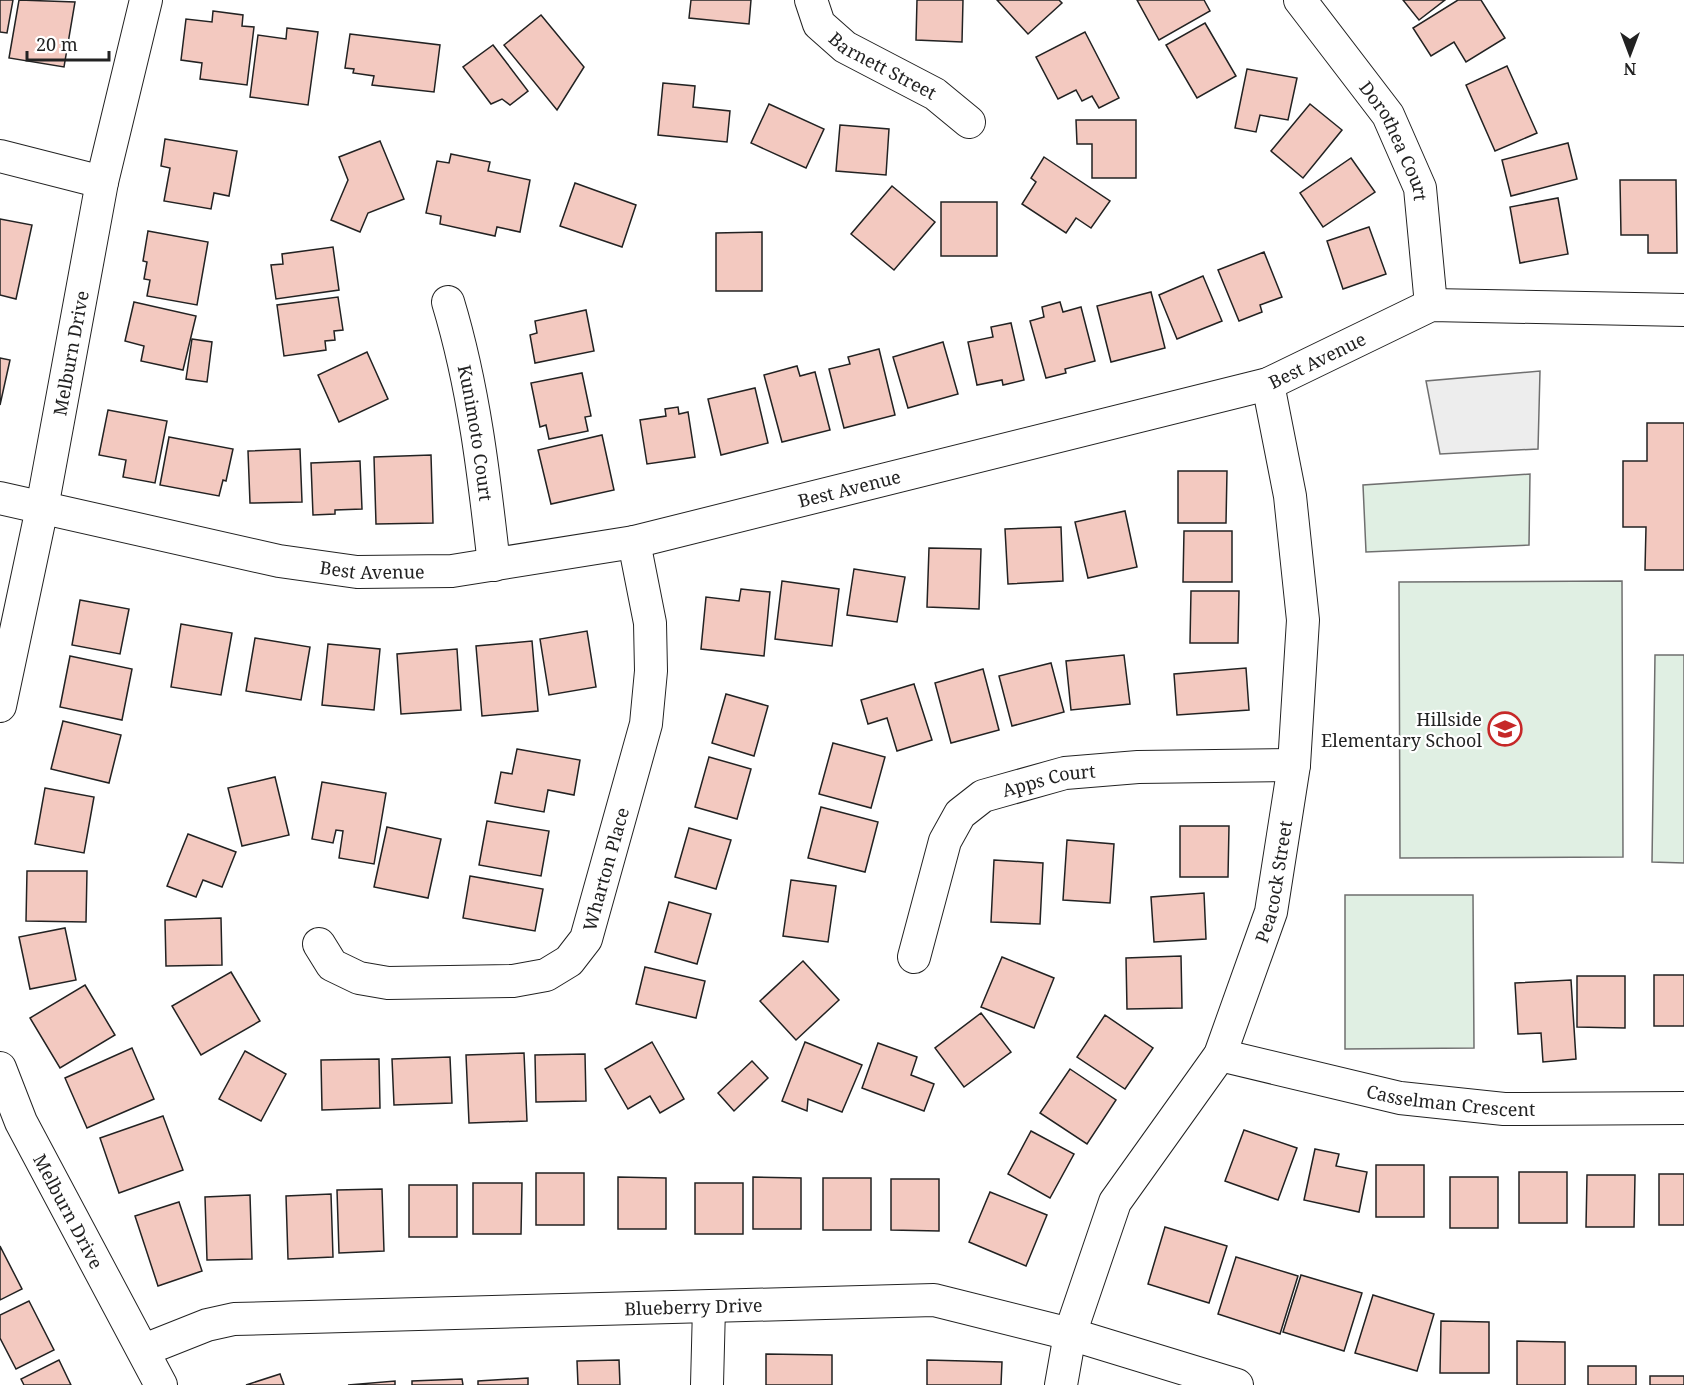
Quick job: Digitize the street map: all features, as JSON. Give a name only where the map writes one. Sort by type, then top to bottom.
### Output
[{"type":"street","name":"Melburn Drive","points":[[0,706],[42,508],[102,182],[146,0]]},
{"type":"street","name":"Barnett Street","points":[[811,0],[819,24],[845,47],[934,94],[969,122]]},
{"type":"street","name":"Dorothea Court","points":[[1300,0],[1388,115],[1420,188],[1431,305]]},
{"type":"street","points":[[0,156],[102,182]]},
{"type":"street","name":"Kunimoto Court","points":[[448,302],[466,363],[480,442],[494,565]]},
{"type":"street","name":"Best Avenue","points":[[0,498],[279,561],[357,572],[421,573],[494,565],[634,542],[1268,384],[1431,305],[1684,309]]},
{"type":"street","name":"Peacock Street","points":[[1061,1385],[1070,1334],[1115,1202],[1220,1055],[1271,912],[1294,765],[1303,620],[1290,496],[1268,384]]},
{"type":"street","name":"Wharton Place","points":[[319,944],[332,965],[359,978],[388,983],[513,981],[546,975],[569,961],[586,939],[646,724],[651,671],[650,623],[634,542]]},
{"type":"street","name":"Apps Court","points":[[914,957],[945,841],[960,814],[983,796],[1065,773],[1138,767],[1294,765]]},
{"type":"street","name":"Casselman Crescent","points":[[1220,1055],[1400,1098],[1504,1109],[1684,1108]]},
{"type":"street","name":"Melburn Drive","points":[[0,1068],[21,1122],[161,1385]]},
{"type":"street","name":"Blueberry Drive","points":[[144,1350],[207,1325],[234,1319],[934,1300],[1070,1334],[1237,1385]]},
{"type":"street","points":[[707,1385],[709,1307]]},
{"type":"green space","points":[[1530,474],[1529,545],[1366,552],[1363,485]]},
{"type":"green space","points":[[1622,581],[1623,857],[1400,858],[1399,582]]},
{"type":"green space","points":[[1655,655],[1684,655],[1684,863],[1652,862]]},
{"type":"green space","points":[[1345,895],[1473,895],[1474,1048],[1345,1049]]},
{"type":"shaded area","points":[[1540,371],[1538,449],[1440,454],[1426,381]]},
{"type":"building","points":[[0,0],[13,0],[7,33],[0,32]]},
{"type":"building","points":[[19,0],[75,2],[64,67],[9,58]]},
{"type":"building","points":[[691,0],[751,0],[749,24],[689,18]]},
{"type":"building","points":[[917,0],[963,0],[962,42],[916,40]]},
{"type":"building","points":[[997,0],[1059,0],[1062,3],[1028,34]]},
{"type":"building","points":[[1137,0],[1204,0],[1210,11],[1159,40]]},
{"type":"building","points":[[1403,0],[1445,0],[1419,20]]},
{"type":"building","points":[[1458,0],[1481,0],[1505,38],[1466,62],[1454,42],[1431,56],[1413,28]]},
{"type":"building","points":[[213,11],[243,15],[242,26],[254,27],[247,85],[200,79],[202,63],[181,60],[186,19],[212,22]]},
{"type":"building","points":[[541,15],[584,67],[557,110],[504,45]]},
{"type":"building","points":[[1205,23],[1236,76],[1197,98],[1166,45]]},
{"type":"building","points":[[287,28],[318,32],[308,105],[250,97],[258,35],[286,39]]},
{"type":"building","points":[[1085,32],[1119,98],[1099,108],[1092,96],[1082,101],[1076,90],[1058,99],[1036,57]]},
{"type":"building","points":[[350,34],[440,45],[434,92],[372,85],[374,76],[353,73],[354,69],[345,68]]},
{"type":"building","points":[[493,45],[528,91],[510,105],[502,99],[491,104],[463,67]]},
{"type":"building","points":[[1507,66],[1537,133],[1495,151],[1466,85]]},
{"type":"building","points":[[1247,69],[1297,78],[1288,120],[1260,115],[1256,132],[1235,128]]},
{"type":"building","points":[[663,83],[695,86],[693,107],[730,111],[727,142],[658,135]]},
{"type":"building","points":[[769,104],[824,129],[806,168],[751,143]]},
{"type":"building","points":[[1310,104],[1342,130],[1303,178],[1271,151]]},
{"type":"building","points":[[1076,120],[1136,120],[1136,178],[1092,178],[1092,144],[1077,144]]},
{"type":"building","points":[[840,125],[889,129],[886,175],[836,171]]},
{"type":"building","points":[[165,139],[237,151],[229,196],[214,193],[211,209],[164,201],[170,168],[161,166]]},
{"type":"building","points":[[380,141],[404,199],[368,213],[360,232],[331,220],[348,180],[339,157]]},
{"type":"building","points":[[1568,143],[1577,179],[1511,196],[1502,160]]},
{"type":"building","points":[[451,154],[490,162],[488,171],[530,180],[520,232],[497,227],[495,236],[440,224],[441,216],[426,213],[437,161],[449,163]]},
{"type":"building","points":[[1044,157],[1110,201],[1091,228],[1076,218],[1066,233],[1022,204],[1036,182],[1031,178]]},
{"type":"building","points":[[1351,158],[1375,192],[1323,227],[1300,193]]},
{"type":"building","points":[[1620,180],[1676,180],[1677,253],[1648,253],[1648,235],[1621,235]]},
{"type":"building","points":[[575,183],[636,205],[622,247],[560,226]]},
{"type":"building","points":[[892,186],[935,222],[894,270],[851,234]]},
{"type":"building","points":[[1558,198],[1568,254],[1520,263],[1510,207]]},
{"type":"building","points":[[941,202],[997,202],[997,256],[941,256]]},
{"type":"building","points":[[0,219],[32,225],[16,299],[0,295]]},
{"type":"building","points":[[1369,227],[1386,274],[1343,289],[1327,241]]},
{"type":"building","points":[[148,231],[208,242],[197,305],[147,296],[150,280],[144,279],[147,262],[143,261]]},
{"type":"building","points":[[762,232],[762,291],[716,291],[716,233]]},
{"type":"building","points":[[333,247],[339,290],[276,299],[271,265],[283,264],[282,254]]},
{"type":"building","points":[[1264,252],[1282,297],[1260,305],[1262,312],[1239,321],[1218,270]]},
{"type":"building","points":[[1203,276],[1222,321],[1177,339],[1159,295]]},
{"type":"building","points":[[1151,292],[1165,348],[1111,362],[1097,306]]},
{"type":"building","points":[[338,297],[343,330],[334,331],[335,340],[325,341],[326,350],[284,356],[277,305]]},
{"type":"building","points":[[134,302],[196,316],[183,370],[141,361],[144,346],[125,341]]},
{"type":"building","points":[[1060,302],[1063,312],[1081,307],[1095,361],[1065,369],[1066,373],[1046,378],[1030,321],[1044,317],[1042,307]]},
{"type":"building","points":[[586,310],[594,351],[535,363],[530,335],[537,333],[535,321]]},
{"type":"building","points":[[1011,323],[1024,380],[1003,385],[1002,380],[977,385],[968,342],[993,337],[991,327]]},
{"type":"building","points":[[192,339],[212,342],[207,382],[186,379]]},
{"type":"building","points":[[943,342],[958,394],[908,408],[893,357]]},
{"type":"building","points":[[879,349],[895,415],[844,428],[829,369],[850,364],[848,357]]},
{"type":"building","points":[[367,352],[388,399],[339,422],[318,375]]},
{"type":"building","points":[[0,358],[10,360],[0,405]]},
{"type":"building","points":[[797,366],[800,376],[815,372],[830,430],[782,442],[764,375]]},
{"type":"building","points":[[582,373],[591,416],[585,417],[588,431],[549,439],[546,425],[540,427],[531,383]]},
{"type":"building","points":[[755,388],[768,443],[721,455],[708,399]]},
{"type":"building","points":[[678,407],[679,414],[688,412],[695,457],[647,464],[640,420],[666,416],[665,409]]},
{"type":"building","points":[[108,410],[167,421],[155,483],[123,477],[126,460],[99,455]]},
{"type":"building","points":[[1647,423],[1684,423],[1684,570],[1645,570],[1646,527],[1623,527],[1623,461],[1647,461]]},
{"type":"building","points":[[602,435],[614,490],[551,504],[538,450]]},
{"type":"building","points":[[169,437],[233,449],[226,481],[223,480],[219,496],[160,485]]},
{"type":"building","points":[[300,449],[302,502],[250,503],[248,451]]},
{"type":"building","points":[[431,455],[433,523],[376,524],[374,457]]},
{"type":"building","points":[[360,461],[362,509],[335,510],[335,514],[313,515],[311,463]]},
{"type":"building","points":[[1178,471],[1227,471],[1226,523],[1178,523]]},
{"type":"building","points":[[1125,511],[1137,567],[1088,578],[1075,522]]},
{"type":"building","points":[[1061,527],[1063,581],[1008,584],[1005,529]]},
{"type":"building","points":[[1184,531],[1232,531],[1232,582],[1183,582]]},
{"type":"building","points":[[929,548],[981,549],[979,609],[927,607]]},
{"type":"building","points":[[854,569],[905,577],[897,622],[847,615]]},
{"type":"building","points":[[782,581],[839,589],[832,646],[775,639]]},
{"type":"building","points":[[741,589],[770,592],[764,656],[701,649],[706,597],[739,601]]},
{"type":"building","points":[[1191,591],[1239,591],[1238,643],[1190,643]]},
{"type":"building","points":[[80,600],[129,609],[120,654],[72,645]]},
{"type":"building","points":[[181,624],[232,633],[221,695],[171,687]]},
{"type":"building","points":[[587,631],[596,687],[549,695],[540,639]]},
{"type":"building","points":[[255,638],[310,647],[301,700],[246,691]]},
{"type":"building","points":[[532,641],[538,711],[482,716],[476,646]]},
{"type":"building","points":[[328,644],[380,649],[374,710],[322,705]]},
{"type":"building","points":[[457,649],[461,710],[401,714],[397,654]]},
{"type":"building","points":[[1124,655],[1130,704],[1071,710],[1066,661]]},
{"type":"building","points":[[70,656],[132,669],[122,720],[60,707]]},
{"type":"building","points":[[1051,663],[1064,712],[1012,726],[999,676]]},
{"type":"building","points":[[1246,668],[1249,710],[1177,715],[1174,674]]},
{"type":"building","points":[[983,669],[999,730],[951,743],[935,683]]},
{"type":"building","points":[[914,684],[932,740],[897,751],[887,718],[868,724],[861,700]]},
{"type":"building","points":[[726,694],[768,706],[754,756],[712,743]]},
{"type":"building","points":[[63,721],[121,735],[109,783],[51,769]]},
{"type":"building","points":[[833,743],[885,757],[871,808],[819,794]]},
{"type":"building","points":[[517,749],[580,760],[574,795],[548,790],[544,812],[495,803],[501,772],[512,774]]},
{"type":"building","points":[[709,757],[751,769],[737,819],[695,807]]},
{"type":"building","points":[[275,777],[289,835],[242,846],[228,788]]},
{"type":"building","points":[[322,782],[386,793],[374,864],[339,858],[343,831],[336,830],[333,843],[312,839]]},
{"type":"building","points":[[45,788],[94,797],[84,853],[35,844]]},
{"type":"building","points":[[821,807],[878,822],[865,872],[808,858]]},
{"type":"building","points":[[487,821],[549,831],[541,876],[479,865]]},
{"type":"building","points":[[1180,826],[1229,826],[1228,877],[1180,877]]},
{"type":"building","points":[[387,827],[441,839],[428,898],[374,887]]},
{"type":"building","points":[[689,828],[731,840],[716,889],[675,877]]},
{"type":"building","points":[[188,834],[236,852],[222,887],[203,880],[196,897],[167,886]]},
{"type":"building","points":[[1067,840],[1114,844],[1110,903],[1063,900]]},
{"type":"building","points":[[994,860],[1043,863],[1040,924],[991,922]]},
{"type":"building","points":[[27,871],[87,871],[86,922],[26,921]]},
{"type":"building","points":[[470,876],[543,889],[535,931],[463,918]]},
{"type":"building","points":[[791,880],[836,886],[828,942],[783,936]]},
{"type":"building","points":[[1204,893],[1206,939],[1154,942],[1151,897]]},
{"type":"building","points":[[669,902],[711,914],[697,964],[655,952]]},
{"type":"building","points":[[221,918],[222,965],[166,966],[165,920]]},
{"type":"building","points":[[65,928],[76,980],[30,989],[19,937]]},
{"type":"building","points":[[1181,956],[1182,1008],[1127,1009],[1126,958]]},
{"type":"building","points":[[1002,957],[1054,978],[1034,1028],[981,1007]]},
{"type":"building","points":[[803,961],[839,1000],[796,1040],[760,1001]]},
{"type":"building","points":[[645,967],[705,981],[696,1018],[636,1004]]},
{"type":"building","points":[[231,972],[260,1021],[201,1055],[172,1006]]},
{"type":"building","points":[[1654,975],[1684,975],[1684,1026],[1654,1026]]},
{"type":"building","points":[[1577,976],[1625,976],[1625,1028],[1577,1027]]},
{"type":"building","points":[[1571,980],[1576,1059],[1543,1062],[1541,1033],[1518,1034],[1515,983]]},
{"type":"building","points":[[85,985],[115,1035],[60,1068],[30,1018]]},
{"type":"building","points":[[981,1013],[1011,1052],[964,1087],[935,1048]]},
{"type":"building","points":[[1105,1015],[1153,1048],[1125,1089],[1077,1057]]},
{"type":"building","points":[[652,1042],[684,1099],[660,1113],[650,1096],[628,1109],[605,1069]]},
{"type":"building","points":[[805,1042],[862,1065],[842,1112],[808,1099],[807,1111],[782,1101]]},
{"type":"building","points":[[878,1043],[917,1057],[911,1075],[934,1084],[924,1111],[862,1088]]},
{"type":"building","points":[[132,1048],[154,1099],[87,1128],[65,1078]]},
{"type":"building","points":[[245,1051],[286,1074],[261,1121],[219,1099]]},
{"type":"building","points":[[524,1053],[527,1121],[469,1123],[466,1055]]},
{"type":"building","points":[[585,1054],[586,1101],[536,1102],[535,1055]]},
{"type":"building","points":[[450,1057],[452,1103],[394,1105],[392,1059]]},
{"type":"building","points":[[379,1059],[380,1108],[322,1110],[321,1060]]},
{"type":"building","points":[[752,1061],[768,1078],[734,1111],[718,1093]]},
{"type":"building","points":[[1070,1069],[1116,1100],[1087,1144],[1040,1113]]},
{"type":"building","points":[[163,1116],[183,1170],[119,1193],[100,1138]]},
{"type":"building","points":[[1244,1130],[1297,1148],[1278,1200],[1225,1181]]},
{"type":"building","points":[[1031,1131],[1074,1154],[1050,1198],[1008,1174]]},
{"type":"building","points":[[1315,1149],[1339,1154],[1336,1166],[1367,1172],[1359,1212],[1304,1200]]},
{"type":"building","points":[[1376,1165],[1424,1165],[1424,1217],[1376,1217]]},
{"type":"building","points":[[1519,1172],[1567,1172],[1567,1223],[1519,1223]]},
{"type":"building","points":[[536,1173],[584,1173],[584,1225],[536,1225]]},
{"type":"building","points":[[1659,1174],[1684,1174],[1684,1225],[1659,1225]]},
{"type":"building","points":[[1587,1175],[1635,1175],[1634,1227],[1586,1227]]},
{"type":"building","points":[[618,1177],[666,1178],[666,1229],[618,1229]]},
{"type":"building","points":[[753,1177],[801,1178],[801,1229],[753,1229]]},
{"type":"building","points":[[1450,1177],[1498,1177],[1498,1228],[1450,1228]]},
{"type":"building","points":[[823,1178],[871,1178],[871,1230],[823,1230]]},
{"type":"building","points":[[891,1179],[939,1179],[939,1231],[891,1230]]},
{"type":"building","points":[[473,1183],[522,1183],[521,1234],[473,1234]]},
{"type":"building","points":[[695,1183],[743,1183],[743,1234],[695,1234]]},
{"type":"building","points":[[409,1185],[457,1185],[457,1237],[409,1237]]},
{"type":"building","points":[[382,1189],[384,1251],[339,1253],[337,1190]]},
{"type":"building","points":[[990,1192],[1047,1215],[1026,1266],[969,1242]]},
{"type":"building","points":[[331,1194],[333,1257],[288,1259],[286,1196]]},
{"type":"building","points":[[250,1195],[252,1259],[207,1260],[205,1197]]},
{"type":"building","points":[[179,1202],[202,1271],[158,1286],[135,1216]]},
{"type":"building","points":[[1165,1227],[1227,1246],[1209,1303],[1148,1284]]},
{"type":"building","points":[[0,1246],[22,1289],[0,1300]]},
{"type":"building","points":[[1236,1257],[1298,1276],[1280,1334],[1218,1314]]},
{"type":"building","points":[[1301,1275],[1362,1293],[1344,1351],[1283,1332]]},
{"type":"building","points":[[1373,1295],[1434,1314],[1417,1371],[1355,1353]]},
{"type":"building","points":[[29,1301],[54,1350],[16,1369],[0,1338],[0,1315]]},
{"type":"building","points":[[1441,1321],[1489,1322],[1489,1373],[1440,1373]]},
{"type":"building","points":[[1517,1341],[1565,1342],[1565,1385],[1517,1385]]},
{"type":"building","points":[[766,1354],[832,1355],[832,1385],[766,1385]]},
{"type":"building","points":[[59,1360],[71,1385],[24,1385],[21,1379]]},
{"type":"building","points":[[619,1360],[620,1385],[578,1385],[577,1361]]},
{"type":"building","points":[[927,1360],[1002,1362],[1001,1385],[927,1385]]},
{"type":"building","points":[[1588,1366],[1636,1366],[1636,1385],[1588,1385]]},
{"type":"building","points":[[280,1374],[284,1385],[246,1385]]},
{"type":"building","points":[[1650,1376],[1684,1376],[1684,1385],[1650,1385]]},
{"type":"building","points":[[528,1378],[528,1385],[478,1385],[478,1381]]},
{"type":"building","points":[[462,1379],[463,1385],[412,1385],[412,1381]]},
{"type":"building","points":[[395,1381],[395,1385],[348,1385]]},
{"type":"place","name":"Hillside Elementary School","points":[[1505,729]]}]
